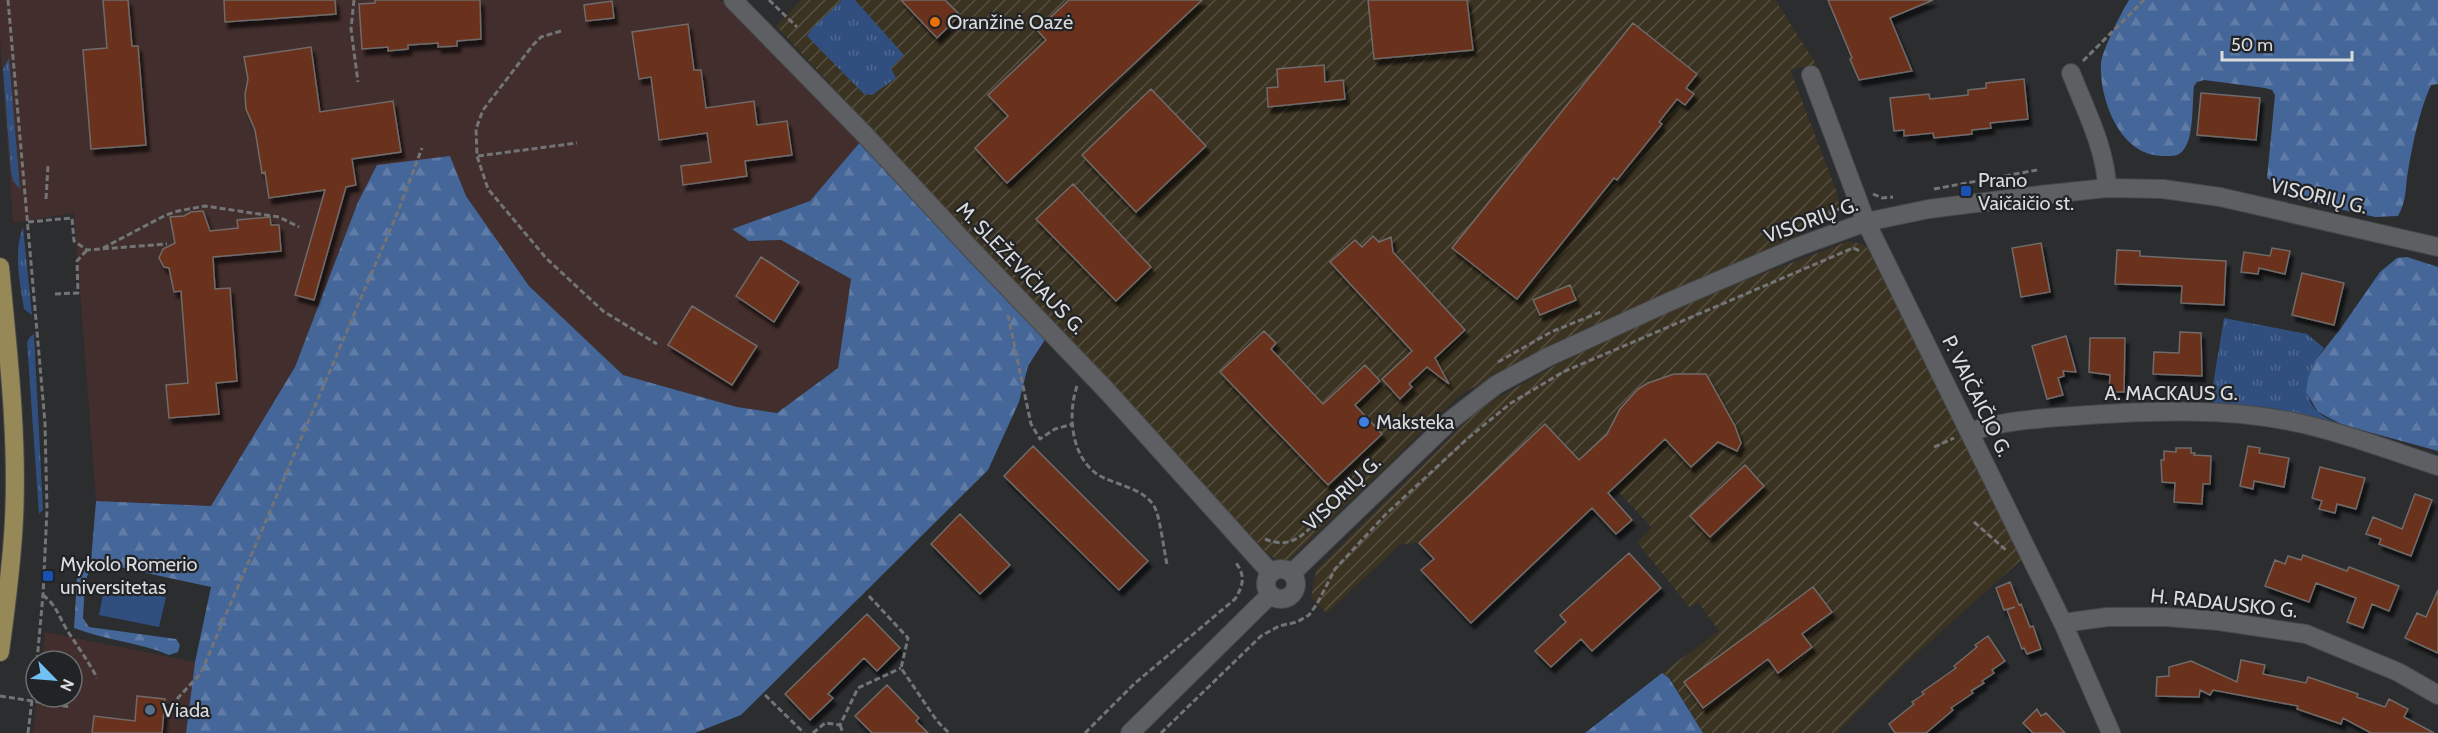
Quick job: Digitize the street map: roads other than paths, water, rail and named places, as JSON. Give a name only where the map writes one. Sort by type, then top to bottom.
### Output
[{"type":"main road","points":[[0,267],[14,443],[14,518],[10,577],[0,652]]},
{"type":"street","name":"M. SLEŽEVIČIAUS G.","points":[[733,0],[866,136],[1089,373],[1271,573]]},
{"type":"street","points":[[2071,73],[2102,156],[2107,188]]},
{"type":"street","name":"P. VAIČAIČIO G.","points":[[1811,75],[1866,222],[2063,623],[2111,733]]},
{"type":"street","name":"VISORIŲ G.","points":[[1292,573],[1451,420],[1496,385],[1548,357],[1671,301],[1795,248],[1866,222],[1929,209],[2107,188],[2163,189],[2220,197],[2438,247]]},
{"type":"street","name":"A. MACKAUS G.","points":[[1970,432],[1986,426],[2073,416],[2156,411],[2221,412],[2289,421],[2348,436],[2438,466]]},
{"type":"street","points":[[1282,569],[1292,573],[1297,582],[1292,596],[1283,600],[1270,595],[1266,581],[1271,573],[1282,569]]},
{"type":"street","points":[[1130,733],[1270,595]]},
{"type":"street","name":"H. RADAUSKO G.","points":[[2063,623],[2107,617],[2166,617],[2219,621],[2306,634],[2398,672],[2438,695]]},
{"type":"place","name":"Oranžinė Oazė","points":[[935,22]]},
{"type":"place","name":"Prano Vaičaičio st.","points":[[1966,191]]},
{"type":"place","name":"Maksteka","points":[[1364,422]]},
{"type":"place","name":"Mykolo Romerio universitetas","points":[[48,576]]},
{"type":"place","name":"Viada","points":[[150,710]]}]
